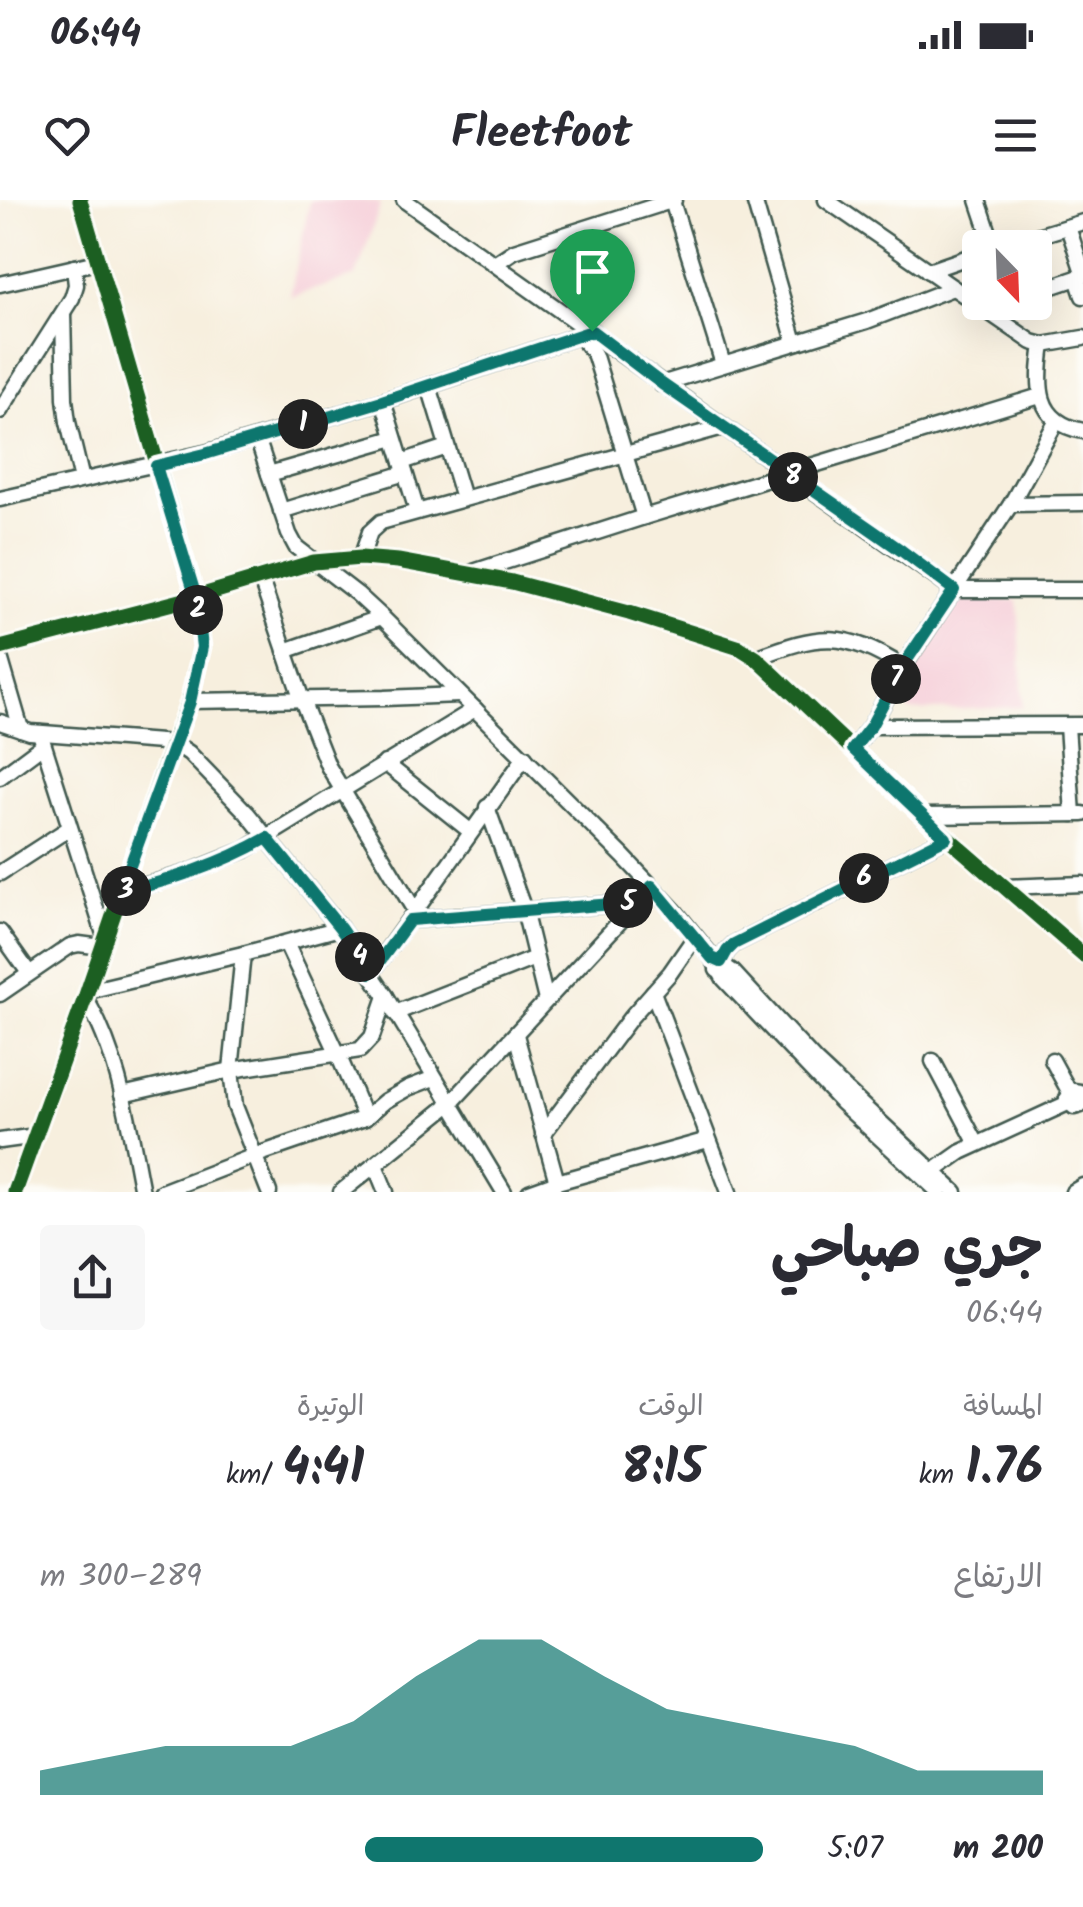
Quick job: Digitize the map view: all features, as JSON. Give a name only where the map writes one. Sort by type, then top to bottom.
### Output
[{"type":"street","points":[[15,1192],[190,702],[202,647],[196,597],[80,200]]},
{"type":"street","points":[[404,200],[496,263],[585,334],[834,503],[954,590],[1083,590]]},
{"type":"street","points":[[496,263],[514,251],[673,200],[724,364]]},
{"type":"street","points":[[754,200],[795,342]]},
{"type":"street","points":[[826,200],[962,294]]},
{"type":"street","points":[[978,200],[989,230]]},
{"type":"street","points":[[1052,231],[1076,224],[1083,296]]},
{"type":"street","points":[[928,271],[962,259]]},
{"type":"street","points":[[0,284],[97,262]]},
{"type":"street","points":[[0,411],[75,292],[74,267]]},
{"type":"street","points":[[1052,286],[1081,275]]},
{"type":"street","points":[[662,384],[867,322],[953,288]]},
{"type":"street","points":[[64,313],[65,399],[82,480]]},
{"type":"street","points":[[999,320],[1043,345],[1083,338]]},
{"type":"street","points":[[0,499],[156,466],[257,438],[585,334]]},
{"type":"street","points":[[585,334],[644,517]]},
{"type":"street","points":[[1043,345],[1038,374],[1040,396],[1056,422],[1083,431]]},
{"type":"street","points":[[429,386],[462,498]]},
{"type":"street","points":[[469,574],[1040,396]]},
{"type":"street","points":[[382,401],[417,511]]},
{"type":"street","points":[[853,749],[1011,504],[1056,422]]},
{"type":"street","points":[[361,558],[374,526],[380,522],[723,427]]},
{"type":"street","points":[[257,438],[292,542],[358,594],[525,757],[652,886],[752,1010],[841,1102],[939,1192]]},
{"type":"street","points":[[269,474],[394,438]]},
{"type":"street","points":[[281,511],[403,468],[447,447]]},
{"type":"street","points":[[1011,504],[1083,503]]},
{"type":"street","points":[[0,648],[314,562],[361,558],[469,574],[629,613],[740,648],[756,658],[946,838],[1080,946]]},
{"type":"street","points":[[260,577],[328,766],[412,916]]},
{"type":"street","points":[[285,651],[382,617]]},
{"type":"street","points":[[756,658],[786,646],[830,639],[854,642],[903,666]]},
{"type":"street","points":[[0,657],[21,729]]},
{"type":"street","points":[[190,702],[459,694]]},
{"type":"street","points":[[120,893],[245,850],[474,710]]},
{"type":"street","points":[[0,722],[41,739],[174,743],[190,753],[247,812],[340,928],[386,996],[504,1192]]},
{"type":"street","points":[[871,726],[1075,725],[1078,814],[922,816]]},
{"type":"street","points":[[0,777],[41,739]]},
{"type":"street","points":[[41,739],[104,943]]},
{"type":"street","points":[[371,973],[525,757]]},
{"type":"street","points":[[385,763],[470,832]]},
{"type":"street","points":[[488,807],[524,910],[546,1000]]},
{"type":"street","points":[[2,869],[68,829]]},
{"type":"street","points":[[717,963],[734,944],[946,838]]},
{"type":"street","points":[[1004,888],[1083,884]]},
{"type":"street","points":[[342,1192],[450,1104],[652,886]]},
{"type":"street","points":[[412,916],[638,902]]},
{"type":"street","points":[[86,994],[340,928]]},
{"type":"street","points":[[0,932],[29,974]]},
{"type":"street","points":[[544,1134],[695,936]]},
{"type":"street","points":[[0,994],[70,946],[104,943]]},
{"type":"street","points":[[286,943],[338,1052],[364,1118]]},
{"type":"street","points":[[243,954],[230,1070],[235,1106],[269,1192]]},
{"type":"street","points":[[395,1013],[535,958]]},
{"type":"street","points":[[717,963],[732,972],[850,1095],[955,1192]]},
{"type":"street","points":[[653,992],[729,1192]]},
{"type":"street","points":[[86,994],[99,1020],[122,1095],[142,1192]]},
{"type":"street","points":[[122,1095],[230,1070],[360,1050],[372,1038],[386,996]]},
{"type":"street","points":[[516,1035],[557,1182]]},
{"type":"street","points":[[934,1171],[977,1144],[1079,1101],[1052,1060]]},
{"type":"street","points":[[933,1062],[977,1144]]},
{"type":"street","points":[[162,1192],[364,1118],[396,1095],[434,1078]]},
{"type":"street","points":[[0,1140],[36,1136]]},
{"type":"street","points":[[529,1192],[708,1140]]},
{"type":"street","points":[[375,1164],[386,1192]]},
{"type":"street","points":[[1073,1192],[1083,1186]]},
{"type":"shaded area","points":[[310,200],[381,203],[356,276],[290,297]]},
{"type":"shaded area","points":[[1018,600],[1023,707],[909,711],[907,683],[957,601]]},
{"type":"cycle path","points":[[15,1192],[189,701],[202,647],[196,597],[80,200]]},
{"type":"cycle path","points":[[0,648],[314,562],[361,558],[512,582],[629,613],[740,648],[756,658],[923,816],[1083,955]]},
{"type":"route","points":[[592,331],[954,590],[853,749],[946,838],[734,944],[721,962],[712,958],[652,886],[638,902],[410,920],[371,973],[267,838],[190,872],[120,893],[190,702],[202,647],[196,597],[156,466],[382,401],[592,331]]}]
